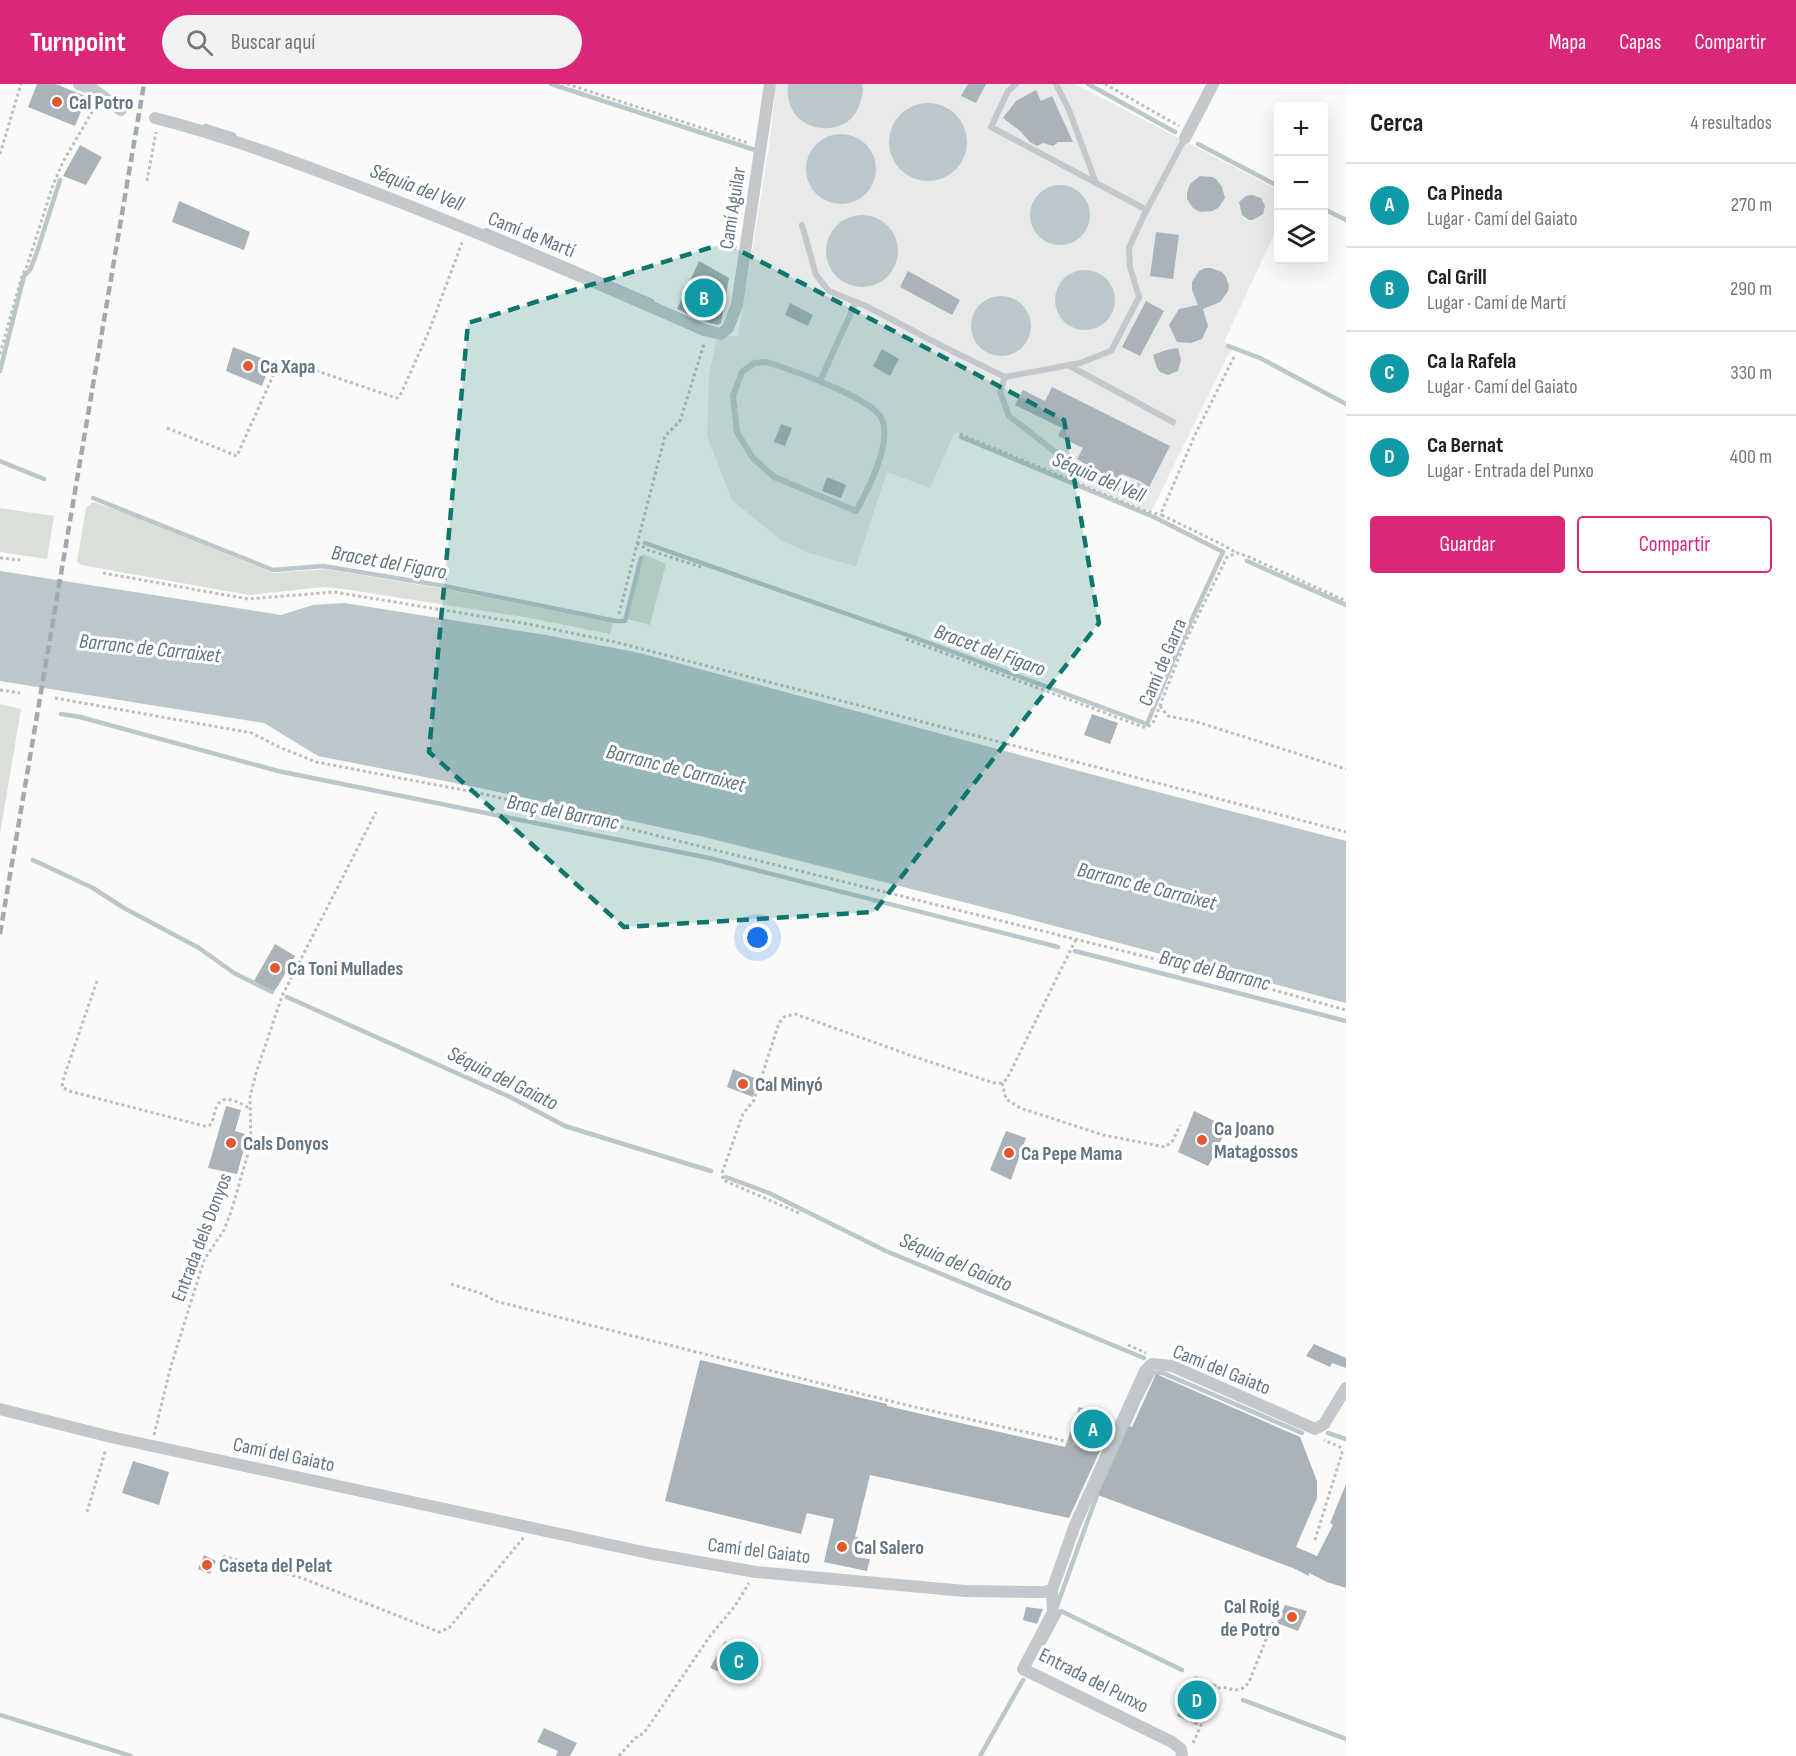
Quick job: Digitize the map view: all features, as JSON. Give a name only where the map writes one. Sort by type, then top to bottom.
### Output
[{"type":"street","points":[[79,84],[93,89],[121,110]]},
{"type":"street","name":"Camí Aguilar","points":[[721,333],[728,328],[737,305],[770,84]]},
{"type":"street","points":[[1186,134],[1213,84]]},
{"type":"street","name":"Camí de Martí","points":[[159,119],[276,154],[467,229],[708,331],[721,333]]},
{"type":"street","name":"Camí del Gaiato","points":[[0,1409],[111,1437],[648,1553],[756,1572],[965,1591],[1044,1592],[1052,1590],[1075,1525],[1145,1371],[1152,1364],[1172,1366],[1316,1429]]},
{"type":"street","points":[[1316,1429],[1324,1424],[1346,1388]]},
{"type":"street","name":"Entrada del Punxo","points":[[1052,1590],[1053,1612],[1023,1669],[1172,1742],[1184,1753]]},
{"type":"lane","points":[[1016,84],[1008,91],[991,127],[1147,210]]},
{"type":"lane","points":[[1056,84],[1070,110],[1096,183]]},
{"type":"lane","points":[[802,225],[816,275],[829,291],[856,302],[1005,377],[1080,363],[1111,351],[1139,297],[1130,267],[1129,248],[1186,134]]},
{"type":"lane","points":[[820,381],[856,302]]},
{"type":"lane","points":[[767,362],[820,381],[873,408],[882,418],[885,442],[868,490],[856,512],[774,477],[752,457],[737,432],[733,396],[742,372],[754,363],[767,362]]},
{"type":"lane","points":[[1068,365],[1173,422]]},
{"type":"lane","points":[[1005,377],[1000,392],[1010,416],[1058,454],[1105,483],[1124,490],[1138,486]]},
{"type":"path","points":[[0,154],[21,84]]},
{"type":"path","points":[[567,84],[761,147]]},
{"type":"path","points":[[1105,84],[1186,134]]},
{"type":"path","points":[[0,354],[22,276],[53,185],[63,162],[97,105],[104,98]]},
{"type":"path","points":[[147,181],[159,119]]},
{"type":"path","points":[[167,428],[237,456],[276,369],[283,361],[397,398],[400,396],[429,331],[467,229]]},
{"type":"path","points":[[619,614],[665,436],[680,421],[708,331]]},
{"type":"path","points":[[1162,515],[1195,435],[1234,357]]},
{"type":"path","points":[[960,434],[1142,510],[1162,515],[1237,553],[1346,601]]},
{"type":"path","points":[[637,543],[648,550],[701,567]]},
{"type":"path","name":"Camí de Garra","points":[[906,639],[1148,727],[1154,722],[1184,644],[1227,557],[1237,553]]},
{"type":"path","points":[[0,558],[20,560]]},
{"type":"path","points":[[104,573],[248,599],[334,592],[528,624],[615,642],[1346,832]]},
{"type":"path","points":[[0,690],[20,693]]},
{"type":"path","points":[[55,698],[252,733],[316,762],[478,793],[568,814],[1216,974],[1346,1010]]},
{"type":"path","points":[[1160,706],[1168,716],[1194,721],[1346,769]]},
{"type":"path","name":"Entrada dels Donyos","points":[[151,1445],[171,1366],[204,1260],[224,1230],[245,1166],[252,1132],[250,1098],[282,996],[375,812]]},
{"type":"path","points":[[799,1213],[723,1180],[722,1173],[743,1114],[754,1100],[779,1023],[784,1017],[795,1014],[915,1057],[994,1083],[1002,1083],[1007,1079],[1076,939]]},
{"type":"path","points":[[97,981],[62,1087],[69,1091],[204,1126],[210,1125],[219,1102],[222,1100],[229,1100],[250,1108]]},
{"type":"path","points":[[1002,1083],[1006,1099],[1020,1107],[1103,1136],[1165,1148],[1172,1142],[1180,1125]]},
{"type":"path","points":[[451,1284],[483,1294],[495,1301],[906,1405],[1062,1440],[1107,1454]]},
{"type":"path","points":[[1315,1540],[1342,1453],[1340,1447],[1322,1439],[1316,1429]]},
{"type":"path","points":[[87,1512],[111,1437]]},
{"type":"path","points":[[223,1556],[302,1578],[439,1632],[449,1628],[470,1603],[523,1538],[527,1527]]},
{"type":"path","points":[[619,1756],[635,1738],[644,1733],[710,1636],[735,1606],[756,1572]]},
{"type":"path","points":[[1184,1753],[1193,1744],[1217,1689],[1221,1687],[1238,1691],[1249,1682],[1274,1622]]},
{"type":"highlighted area","points":[[725,243],[1064,420],[1099,623],[874,912],[624,927],[429,752],[468,323]]},
{"type":"shaded area","points":[[776,84],[1075,84],[1274,188],[1274,235],[1224,342],[1235,347],[1228,355],[1151,512],[955,432],[930,488],[887,472],[856,566],[808,553],[781,540],[732,500],[707,436],[709,376],[717,336],[738,336],[769,147]]},
{"type":"shaded area","points":[[93,502],[129,514],[273,573],[325,569],[444,589],[613,622],[610,634],[530,618],[344,589],[323,587],[249,595],[81,565],[77,562],[86,508]]},
{"type":"shaded area","points":[[0,508],[54,516],[47,559],[0,552]]},
{"type":"shaded area","points":[[643,554],[666,564],[650,625],[627,619]]},
{"type":"shaded area","points":[[0,704],[21,709],[0,834]]},
{"type":"water","points":[[788,84],[862,84],[863,91],[854,116],[844,124],[831,128],[818,128],[806,123],[795,114],[789,101]]},
{"type":"water","points":[[928,103],[943,106],[956,114],[964,127],[967,142],[964,157],[956,170],[943,178],[928,181],[913,178],[900,170],[892,157],[889,142],[892,127],[900,114],[913,106]]},
{"type":"water","points":[[834,134],[848,134],[861,139],[871,149],[876,169],[871,189],[861,199],[848,204],[834,204],[821,199],[811,189],[806,176],[806,162],[811,149],[821,139]]},
{"type":"water","points":[[1054,185],[1066,185],[1082,193],[1088,203],[1090,215],[1088,227],[1082,237],[1066,245],[1054,245],[1038,237],[1030,221],[1030,209],[1038,193]]},
{"type":"water","points":[[862,215],[882,221],[892,231],[898,251],[892,271],[882,281],[862,287],[842,281],[832,271],[826,251],[832,231],[842,221]]},
{"type":"water","points":[[1079,270],[1091,270],[1102,275],[1110,283],[1115,300],[1113,312],[1102,325],[1091,330],[1079,330],[1068,325],[1060,317],[1055,306],[1055,294],[1060,283],[1068,275]]},
{"type":"water","points":[[995,296],[1007,296],[1018,301],[1026,309],[1031,326],[1029,338],[1018,351],[1007,356],[995,356],[984,351],[976,343],[971,332],[971,320],[976,309],[984,301]]},
{"type":"water","name":"Barranc de Carraixet","points":[[0,571],[281,615],[313,605],[344,603],[546,635],[640,653],[1346,841],[1346,1003],[975,905],[700,836],[475,787],[318,756],[264,723],[0,681]]},
{"type":"building","name":"Cal Potro","points":[[37,84],[56,84],[87,97],[75,126],[28,107]]},
{"type":"building","points":[[968,84],[986,84],[976,103],[961,96]]},
{"type":"building","points":[[1036,90],[1041,101],[1052,96],[1073,142],[1058,142],[1053,146],[1043,143],[1037,146],[1003,118],[1016,101]]},
{"type":"building","points":[[80,145],[102,157],[86,185],[63,176]]},
{"type":"building","points":[[1200,176],[1216,179],[1222,187],[1225,198],[1218,208],[1212,211],[1200,212],[1193,208],[1187,199],[1190,184]]},
{"type":"building","points":[[1246,196],[1261,198],[1265,206],[1263,214],[1249,220],[1242,215],[1239,202]]},
{"type":"building","points":[[179,201],[250,232],[244,250],[172,222]]},
{"type":"building","points":[[1156,232],[1179,235],[1173,279],[1150,276]]},
{"type":"building","points":[[699,261],[729,278],[721,323],[718,325],[677,309]]},
{"type":"building","points":[[1205,268],[1222,272],[1229,286],[1228,291],[1220,302],[1203,309],[1208,326],[1202,339],[1191,343],[1177,342],[1169,325],[1179,309],[1198,305],[1192,290],[1192,282],[1199,271]]},
{"type":"building","points":[[908,271],[960,300],[952,315],[900,287]]},
{"type":"building","points":[[1146,301],[1164,311],[1140,356],[1122,347]]},
{"type":"building","points":[[790,303],[813,315],[808,326],[785,315]]},
{"type":"building","name":"Ca Xapa","points":[[233,347],[271,362],[262,386],[226,371]]},
{"type":"building","points":[[1178,348],[1181,360],[1178,371],[1168,375],[1160,372],[1153,355]]},
{"type":"building","points":[[882,349],[899,359],[890,376],[873,366]]},
{"type":"building","points":[[1052,387],[1170,446],[1149,487],[1122,474],[1117,482],[1077,459],[1083,448],[1058,436],[1062,428],[1015,405],[1023,390],[1045,401]]},
{"type":"building","points":[[781,424],[792,428],[785,446],[774,442]]},
{"type":"building","points":[[827,477],[846,485],[841,498],[822,491]]},
{"type":"building","points":[[1092,714],[1118,723],[1110,744],[1084,735]]},
{"type":"building","name":"Ca Toni Mullades","points":[[275,944],[295,956],[274,991],[254,981]]},
{"type":"building","name":"Cal Minyó","points":[[733,1069],[759,1080],[753,1097],[727,1087]]},
{"type":"building","name":"Cals Donyos","points":[[226,1106],[241,1110],[235,1131],[248,1135],[237,1174],[208,1168]]},
{"type":"building","name":"Ca Joano Matagossos","points":[[1194,1111],[1227,1127],[1208,1166],[1178,1152]]},
{"type":"building","name":"Ca Pepe Mama","points":[[1006,1131],[1026,1138],[1011,1180],[990,1170]]},
{"type":"building","points":[[1314,1344],[1346,1358],[1346,1368],[1332,1363],[1330,1367],[1306,1356]]},
{"type":"building","points":[[700,1360],[1065,1447],[1079,1407],[1114,1420],[1069,1518],[870,1475],[855,1537],[858,1537],[855,1557],[870,1559],[867,1571],[824,1562],[834,1519],[807,1513],[801,1534],[665,1501]]},
{"type":"building","points":[[1156,1374],[1300,1437],[1317,1481],[1317,1498],[1296,1547],[1317,1556],[1333,1525],[1330,1523],[1346,1484],[1346,1588],[1098,1495],[1129,1426],[1132,1427]]},
{"type":"building","points":[[133,1461],[169,1472],[159,1505],[122,1493]]},
{"type":"building","name":"Caseta del Pelat","points":[[204,1555],[216,1561],[210,1574],[198,1569]]},
{"type":"building","name":"Cal Roig de Potro","points":[[1285,1605],[1307,1611],[1298,1631],[1277,1623]]},
{"type":"building","points":[[1026,1607],[1043,1609],[1037,1624],[1023,1620]]},
{"type":"building","points":[[725,1641],[742,1648],[739,1654],[751,1660],[742,1681],[710,1668]]},
{"type":"building","points":[[1195,1676],[1217,1685],[1197,1725],[1177,1716]]},
{"type":"building","points":[[544,1728],[577,1743],[570,1756],[556,1756],[558,1751],[537,1742]]},
{"type":"waterway","points":[[551,84],[755,150]]},
{"type":"waterway","points":[[1088,84],[1175,132]]},
{"type":"waterway","name":"Séquia del Vell","points":[[205,126],[234,135]]},
{"type":"waterway","points":[[1198,144],[1274,184]]},
{"type":"waterway","name":"Séquia del Vell","points":[[0,371],[24,276],[30,270],[36,255],[60,180]]},
{"type":"waterway","points":[[1326,210],[1346,220]]},
{"type":"waterway","name":"Séquia del Vell","points":[[486,230],[652,301]]},
{"type":"waterway","points":[[1228,346],[1260,358],[1346,404]]},
{"type":"waterway","name":"Bracet del Figaro","points":[[645,543],[910,636],[1147,724],[1179,647],[1223,552],[1154,517],[961,437]]},
{"type":"waterway","name":"Bracet del Figaro","points":[[0,461],[44,479]]},
{"type":"waterway","name":"Bracet del Figaro","points":[[93,498],[273,570],[323,566],[444,586],[616,621],[625,621],[641,558]]},
{"type":"waterway","points":[[1247,561],[1346,605]]},
{"type":"waterway","name":"Braç del Barranc","points":[[61,714],[80,717],[278,771],[709,858],[1058,947]]},
{"type":"waterway","name":"Séquia del Gaiato","points":[[33,860],[93,888],[124,908],[199,948],[234,973],[272,992]]},
{"type":"waterway","name":"Braç del Barranc","points":[[1075,951],[1346,1021]]},
{"type":"waterway","name":"Séquia del Gaiato","points":[[287,997],[510,1097],[565,1126],[711,1171]]},
{"type":"waterway","name":"Séquia del Gaiato","points":[[726,1177],[769,1193],[886,1251],[1144,1358]]},
{"type":"waterway","points":[[1057,1606],[1097,1495],[1153,1373],[1163,1373],[1302,1433]]},
{"type":"waterway","name":"Séquia del Gaiato","points":[[1328,1433],[1346,1439]]},
{"type":"waterway","points":[[1043,1644],[1061,1611],[1182,1670]]},
{"type":"waterway","points":[[980,1756],[1023,1680]]},
{"type":"waterway","points":[[1243,1700],[1346,1739]]},
{"type":"waterway","points":[[0,1715],[131,1756]]},
{"type":"railway","points":[[0,934],[144,84]]},
{"type":"place","name":"Cal Potro","points":[[57,102]]},
{"type":"place","name":"Cal Grill","points":[[704,298]]},
{"type":"place","name":"Ca Xapa","points":[[248,366]]},
{"type":"place","name":"Ca Toni Mullades","points":[[275,968]]},
{"type":"place","name":"Cal Minyó","points":[[743,1084]]},
{"type":"place","name":"Ca Joano Matagossos","points":[[1202,1140]]},
{"type":"place","name":"Cals Donyos","points":[[231,1143]]},
{"type":"place","name":"Ca Pepe Mama","points":[[1009,1153]]},
{"type":"place","name":"Ca Pineda","points":[[1093,1429]]},
{"type":"place","name":"Cal Salero","points":[[842,1547]]},
{"type":"place","name":"Caseta del Pelat","points":[[207,1565]]},
{"type":"place","name":"Cal Roig de Potro","points":[[1292,1617]]},
{"type":"place","name":"Ca la Rafela","points":[[739,1661]]},
{"type":"place","name":"Ca Bernat","points":[[1197,1700]]}]
